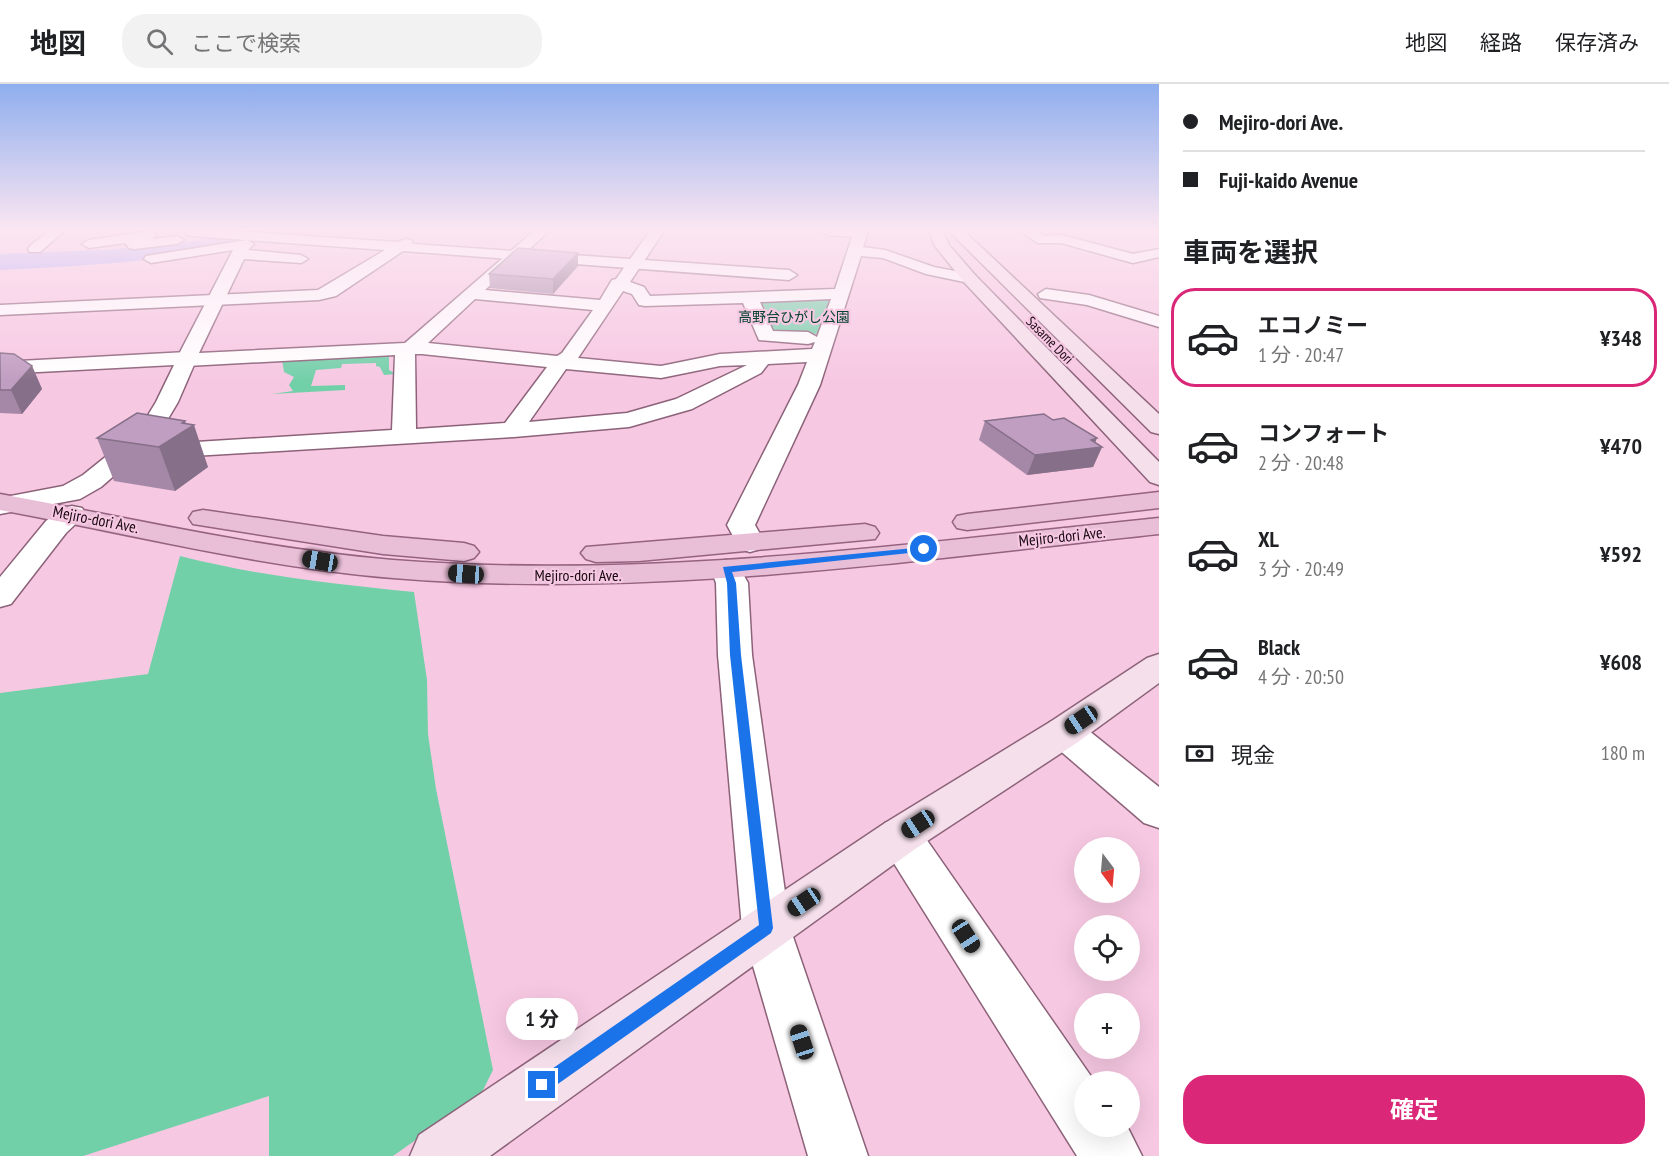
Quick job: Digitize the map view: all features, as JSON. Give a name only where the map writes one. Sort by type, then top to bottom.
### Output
[{"type":"main road","points":[[972,281],[1159,477]]},
{"type":"main road","name":"Sasame Dori","points":[[988,281],[1159,450]]},
{"type":"main road","name":"Sasame Dori","points":[[1009,281],[1159,427]]},
{"type":"main road","points":[[1030,281],[1098,342]]},
{"type":"main road","name":"Mejiro-dori Ave.","points":[[0,481],[72,504],[251,550],[391,569],[551,576],[642,575],[890,530],[1159,500]]},
{"type":"main road","name":"Mejiro-dori Ave.","points":[[5,504],[72,504]]},
{"type":"main road","name":"Mejiro-dori Ave.","points":[[738,556],[1159,526]]},
{"type":"main road","points":[[440,1156],[900,836],[1064,732],[1159,666]]},
{"type":"street","points":[[0,597],[92,481],[148,434],[224,281]]},
{"type":"street","points":[[0,310],[327,293],[346,281]]},
{"type":"street","points":[[404,435],[405,353],[486,281]]},
{"type":"street","points":[[819,281],[843,288]]},
{"type":"street","points":[[838,1156],[766,928],[735,655],[732,583],[741,525],[809,385],[845,281]]},
{"type":"street","points":[[513,430],[519,418],[561,362],[569,357],[618,283],[638,291],[645,301],[749,297],[843,288]]},
{"type":"street","points":[[1096,302],[1124,291]]},
{"type":"street","points":[[471,294],[603,306]]},
{"type":"street","points":[[1046,294],[1065,295],[1096,302],[1159,322]]},
{"type":"street","points":[[749,297],[766,336],[822,347]]},
{"type":"street","points":[[0,368],[409,348],[661,372],[713,361],[761,358],[822,347]]},
{"type":"street","points":[[148,434],[162,436],[193,449],[513,430],[629,420],[684,404],[754,369],[761,358]]},
{"type":"street","points":[[1064,732],[1159,811]]},
{"type":"street","points":[[900,836],[1074,1100]]},
{"type":"street","points":[[1099,1137],[1112,1156]]},
{"type":"green space","name":"高野台ひがし公園","points":[[833,298],[818,333],[809,336],[769,333],[756,301]]},
{"type":"green space","points":[[389,354],[389,370],[396,374],[384,375],[376,363],[342,364],[341,368],[316,370],[311,386],[345,385],[345,390],[272,394],[293,391],[289,385],[294,377],[284,372],[282,360]]},
{"type":"green space","points":[[180,556],[267,574],[414,592],[427,680],[428,734],[436,789],[493,1070],[481,1094],[393,1156],[269,1156],[269,1096],[83,1156],[0,1156],[0,693],[148,674]]},
{"type":"building","points":[[0,353],[14,354],[32,366],[11,390],[0,390]]},
{"type":"building","points":[[137,413],[185,421],[182,423],[194,425],[159,447],[97,438]]},
{"type":"building","points":[[1044,414],[1053,420],[1064,418],[1097,438],[1091,440],[1102,447],[1035,455],[985,421]]},
{"type":"route","points":[[542,1085],[766,928],[735,655],[732,583],[726,569],[924,549]]}]
